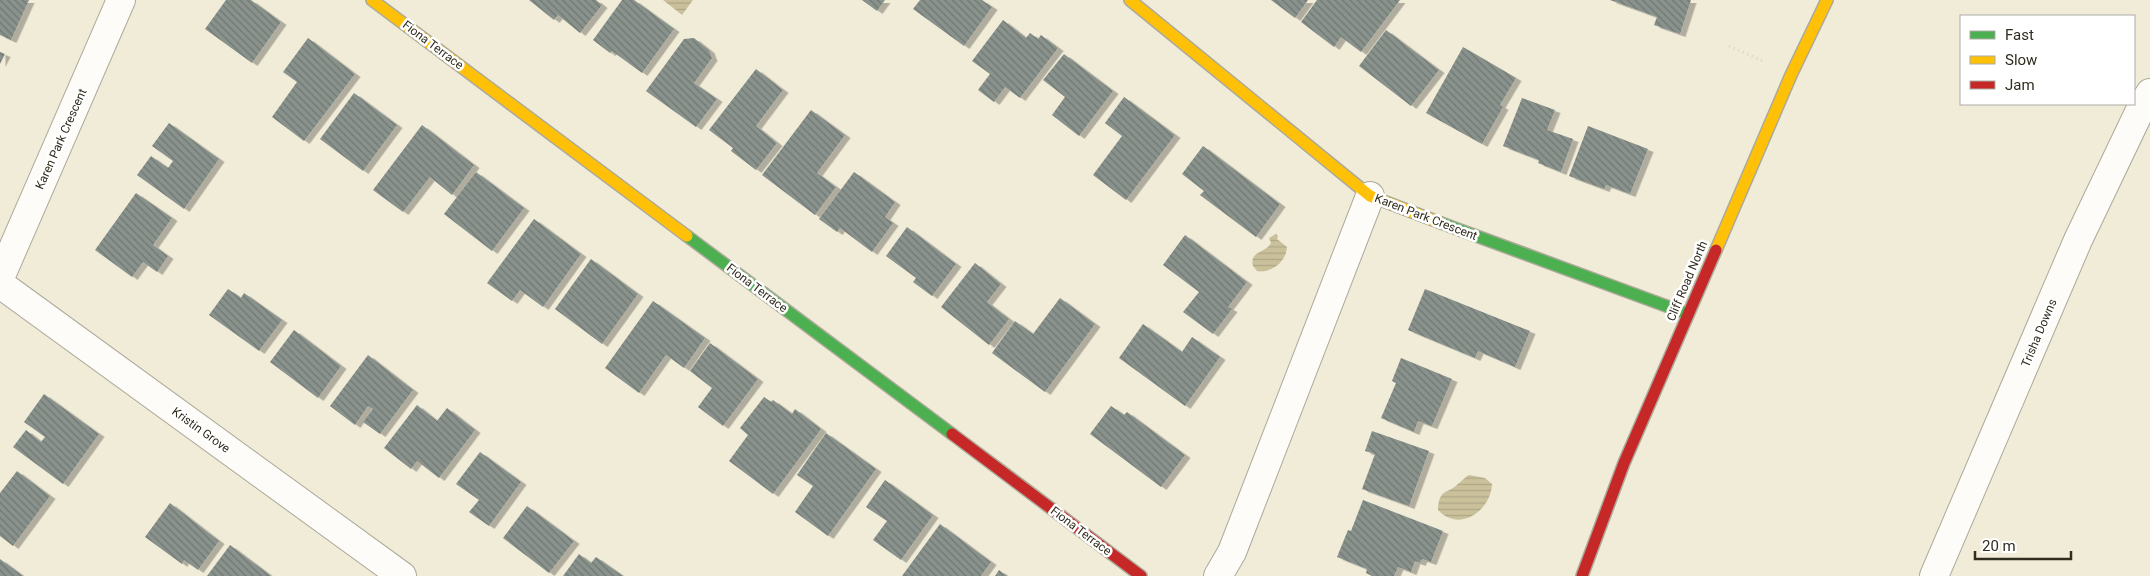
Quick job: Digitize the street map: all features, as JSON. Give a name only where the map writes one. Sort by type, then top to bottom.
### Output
[{"type":"street","name":"Karen Park Crescent","points":[[0,278],[122,0]]},
{"type":"street","name":"Fiona Terrace","points":[[372,0],[1141,576]]},
{"type":"street","name":"Karen Park Crescent","points":[[1130,0],[1370,196],[1688,314]]},
{"type":"street","name":"Cliff Road North","points":[[1582,576],[1624,464],[1791,75],[1827,0]]},
{"type":"street","name":"Trisha Downs","points":[[1934,576],[2078,240],[2150,93]]},
{"type":"street","points":[[1218,576],[1232,552],[1370,196]]},
{"type":"street","name":"Kristin Grove","points":[[0,284],[402,576]]},
{"type":"path","points":[[1729,46],[1791,75]]},
{"type":"shaded area","points":[[663,0],[693,0],[682,15]]},
{"type":"shaded area","points":[[1276,234],[1278,236],[1277,239],[1287,247],[1284,257],[1273,268],[1257,271],[1253,266],[1253,257],[1269,246],[1271,243],[1269,238]]},
{"type":"shaded area","points":[[1469,475],[1485,478],[1492,484],[1486,503],[1472,516],[1464,519],[1446,517],[1438,510],[1440,498]]},
{"type":"building","points":[[0,0],[29,0],[11,40],[0,35]]},
{"type":"building","points":[[226,0],[251,0],[281,22],[252,63],[205,29]]},
{"type":"building","points":[[529,0],[596,0],[602,5],[580,33],[558,15],[554,20]]},
{"type":"building","points":[[622,0],[634,0],[674,29],[642,73],[593,40]]},
{"type":"building","points":[[862,0],[885,0],[877,11]]},
{"type":"building","points":[[920,0],[982,0],[992,7],[964,46],[913,9]]},
{"type":"building","points":[[1271,0],[1308,0],[1295,18]]},
{"type":"building","points":[[1317,0],[1400,0],[1361,52],[1341,37],[1334,47],[1301,22]]},
{"type":"building","points":[[1610,0],[1691,0],[1680,34],[1654,25],[1657,17]]},
{"type":"building","points":[[1003,20],[1026,38],[1030,33],[1038,39],[1041,35],[1058,48],[1020,98],[1005,87],[994,102],[978,90],[990,74],[972,61]]},
{"type":"building","points":[[1386,30],[1439,70],[1411,106],[1359,66]]},
{"type":"building","points":[[308,38],[355,74],[304,141],[272,117],[297,82],[283,72]]},
{"type":"building","points":[[694,38],[709,50],[712,58],[694,83],[717,99],[696,127],[646,91],[684,39]]},
{"type":"building","points":[[1463,47],[1516,78],[1500,105],[1503,107],[1482,144],[1426,113]]},
{"type":"building","points":[[0,52],[5,54],[0,64]]},
{"type":"building","points":[[1064,54],[1113,91],[1079,136],[1052,115],[1065,97],[1043,80]]},
{"type":"building","points":[[756,69],[783,90],[756,126],[777,143],[756,170],[731,151],[733,148],[709,130]]},
{"type":"building","points":[[354,93],[397,125],[363,171],[320,139]]},
{"type":"building","points":[[1124,97],[1175,135],[1126,200],[1093,175],[1122,136],[1105,123]]},
{"type":"building","points":[[1522,98],[1555,110],[1547,130],[1573,139],[1561,172],[1538,163],[1539,160],[1503,146]]},
{"type":"building","points":[[811,110],[845,135],[817,173],[836,187],[815,215],[762,175]]},
{"type":"building","points":[[169,123],[219,159],[184,209],[137,175],[151,156],[168,168],[173,161],[152,146]]},
{"type":"building","points":[[422,125],[474,165],[452,195],[430,177],[403,212],[373,190]]},
{"type":"building","points":[[1588,126],[1648,149],[1630,194],[1606,185],[1604,189],[1569,176]]},
{"type":"building","points":[[1203,146],[1280,204],[1256,237],[1200,195],[1204,191],[1182,174]]},
{"type":"building","points":[[476,172],[524,208],[492,251],[444,214]]},
{"type":"building","points":[[854,172],[895,202],[885,217],[893,223],[872,252],[840,228],[837,232],[819,219]]},
{"type":"building","points":[[136,193],[172,218],[153,245],[168,256],[157,272],[143,262],[132,277],[95,250]]},
{"type":"building","points":[[534,219],[581,254],[543,307],[520,290],[512,301],[487,283]]},
{"type":"building","points":[[907,227],[956,264],[932,296],[913,282],[916,278],[886,256]]},
{"type":"building","points":[[1185,235],[1247,282],[1228,307],[1232,309],[1213,334],[1183,312],[1199,292],[1163,265]]},
{"type":"building","points":[[591,259],[638,294],[602,344],[555,309]]},
{"type":"building","points":[[975,263],[1001,284],[987,302],[1009,319],[989,345],[941,307]]},
{"type":"building","points":[[228,289],[241,298],[244,293],[282,320],[259,351],[209,315]]},
{"type":"building","points":[[1425,289],[1530,331],[1515,367],[1478,351],[1475,358],[1408,330]]},
{"type":"building","points":[[1060,298],[1095,324],[1045,392],[992,353],[1015,321],[1033,334]]},
{"type":"building","points":[[653,301],[705,338],[684,368],[666,355],[639,393],[605,368]]},
{"type":"building","points":[[1143,324],[1182,352],[1192,337],[1220,357],[1185,406],[1119,358]]},
{"type":"building","points":[[294,330],[341,366],[318,398],[270,362]]},
{"type":"building","points":[[710,343],[758,379],[723,426],[698,407],[712,388],[690,371]]},
{"type":"building","points":[[368,355],[413,390],[380,434],[363,422],[373,409],[368,406],[355,425],[330,406]]},
{"type":"building","points":[[1401,358],[1452,379],[1432,426],[1418,421],[1414,432],[1381,418],[1396,383],[1392,381]]},
{"type":"building","points":[[44,394],[99,434],[63,484],[13,447],[26,430],[41,442],[45,437],[24,422]]},
{"type":"building","points":[[764,397],[771,402],[773,400],[792,414],[795,409],[821,429],[773,494],[729,461],[748,435],[740,428]]},
{"type":"building","points":[[417,405],[437,421],[447,408],[475,430],[439,478],[417,461],[411,469],[384,448]]},
{"type":"building","points":[[1111,406],[1124,415],[1127,412],[1185,455],[1161,487],[1090,434]]},
{"type":"building","points":[[1372,431],[1429,451],[1409,506],[1362,489],[1375,454],[1365,451]]},
{"type":"building","points":[[826,433],[876,469],[828,536],[795,512],[813,486],[797,475]]},
{"type":"building","points":[[480,452],[521,482],[489,526],[469,512],[479,500],[456,484]]},
{"type":"building","points":[[17,471],[50,496],[13,546],[0,536],[0,493]]},
{"type":"building","points":[[885,480],[933,515],[901,560],[873,540],[887,521],[866,507]]},
{"type":"building","points":[[1363,500],[1443,531],[1431,562],[1422,559],[1420,563],[1415,561],[1411,572],[1398,567],[1394,576],[1372,576],[1366,573],[1367,569],[1337,557],[1348,530],[1351,531]]},
{"type":"building","points":[[170,503],[219,541],[198,570],[184,560],[182,564],[145,537]]},
{"type":"building","points":[[527,506],[574,541],[549,573],[503,538]]},
{"type":"building","points":[[940,524],[991,562],[981,576],[902,576]]},
{"type":"building","points":[[230,545],[271,576],[207,576]]},
{"type":"building","points":[[579,554],[591,563],[596,557],[623,576],[563,576]]},
{"type":"building","points":[[0,559],[23,576],[0,576]]},
{"type":"building","points":[[999,570],[1007,576],[995,576]]},
{"type":"traffic: fast","points":[[1441,223],[1688,314]]},
{"type":"traffic: fast","points":[[687,236],[952,434]]},
{"type":"traffic: slow","points":[[372,0],[687,236]]},
{"type":"traffic: slow","points":[[1130,0],[1370,196],[1441,223]]},
{"type":"traffic: slow","points":[[1716,250],[1791,75],[1827,0]]},
{"type":"traffic: jam","points":[[1582,576],[1624,463],[1716,250]]},
{"type":"traffic: jam","points":[[952,434],[1141,576]]}]
